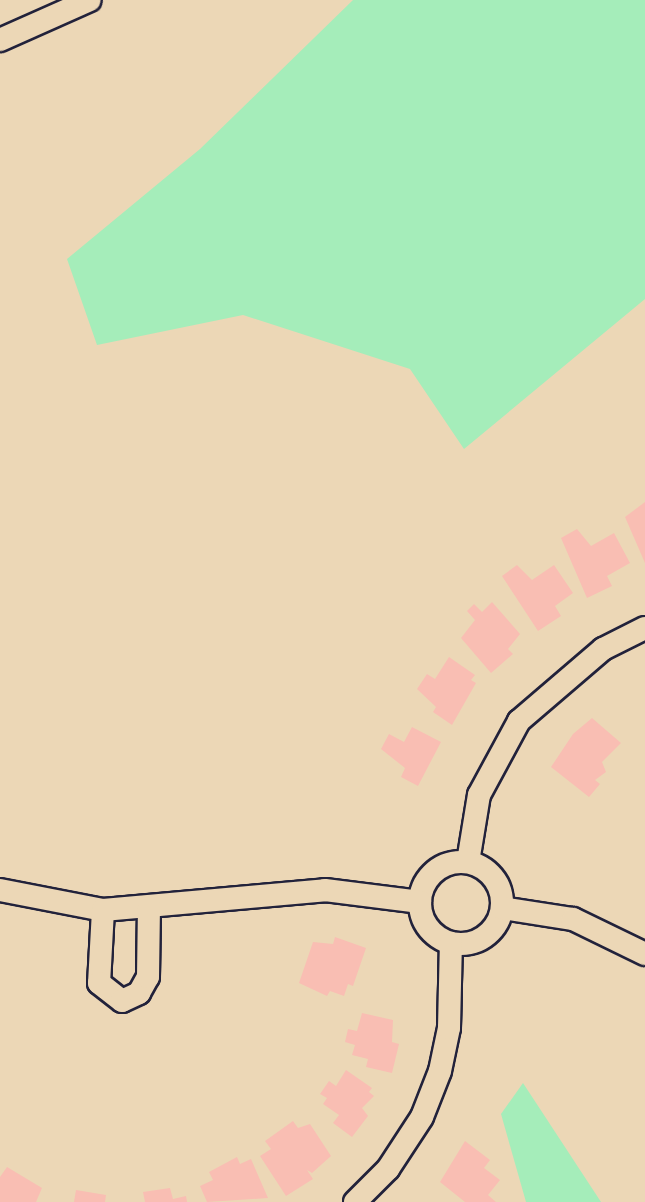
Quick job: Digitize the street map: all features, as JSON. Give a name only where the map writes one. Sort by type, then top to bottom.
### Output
[{"type":"street","points":[[0,40],[90,0]]},
{"type":"street","points":[[468,862],[479,795],[519,721],[603,649],[645,628]]},
{"type":"street","points":[[468,862],[491,875],[502,908],[488,934],[464,944],[451,943],[428,928],[420,902],[430,876],[440,868],[468,862]]},
{"type":"street","points":[[0,890],[103,910],[325,890],[420,902]]},
{"type":"street","points":[[103,910],[99,983],[122,1001],[139,993],[148,977],[149,907]]},
{"type":"street","points":[[502,908],[573,919],[645,954]]},
{"type":"street","points":[[355,1202],[388,1169],[422,1117],[440,1071],[449,1028],[451,943]]},
{"type":"green space","points":[[353,0],[645,0],[645,299],[464,449],[410,369],[243,315],[97,345],[67,259],[200,149]]},
{"type":"green space","points":[[523,1083],[601,1202],[526,1202],[501,1114]]},
{"type":"building","points":[[645,502],[645,563],[625,517]]},
{"type":"building","points":[[577,529],[591,546],[614,533],[630,563],[607,576],[612,586],[587,598],[561,538]]},
{"type":"building","points":[[517,565],[532,580],[554,565],[573,593],[555,606],[561,616],[538,631],[502,576]]},
{"type":"building","points":[[492,602],[520,634],[508,649],[513,654],[491,673],[461,638],[475,620],[467,611],[474,604],[482,612]]},
{"type":"building","points":[[449,657],[475,675],[471,680],[476,683],[452,725],[433,712],[436,707],[417,689],[427,674],[435,679]]},
{"type":"building","points":[[592,718],[621,743],[602,762],[606,772],[595,780],[600,784],[589,797],[551,767],[573,734]]},
{"type":"building","points":[[412,727],[441,742],[418,786],[401,777],[405,768],[381,749],[389,734],[404,742]]},
{"type":"building","points":[[335,937],[366,948],[353,986],[348,984],[344,996],[330,991],[327,996],[299,983],[313,942],[333,944]]},
{"type":"building","points":[[362,1013],[393,1020],[392,1042],[399,1044],[392,1073],[366,1067],[368,1059],[352,1055],[355,1045],[345,1042],[348,1029],[357,1031]]},
{"type":"building","points":[[346,1070],[372,1088],[369,1092],[374,1096],[362,1108],[368,1116],[352,1137],[333,1123],[339,1115],[323,1104],[327,1098],[320,1094],[329,1081],[336,1086]]},
{"type":"building","points":[[293,1121],[298,1128],[310,1124],[331,1156],[312,1173],[307,1170],[313,1179],[286,1196],[260,1156],[271,1149],[265,1141]]},
{"type":"building","points":[[465,1141],[490,1160],[484,1168],[500,1180],[488,1195],[496,1202],[465,1202],[440,1182]]},
{"type":"building","points":[[237,1157],[240,1164],[251,1159],[268,1198],[207,1202],[200,1186],[213,1180],[209,1172]]},
{"type":"building","points":[[7,1167],[42,1188],[36,1202],[0,1202],[0,1177]]},
{"type":"building","points":[[170,1188],[173,1199],[186,1196],[187,1202],[145,1202],[143,1192]]},
{"type":"building","points":[[76,1190],[106,1195],[105,1202],[74,1202]]}]
